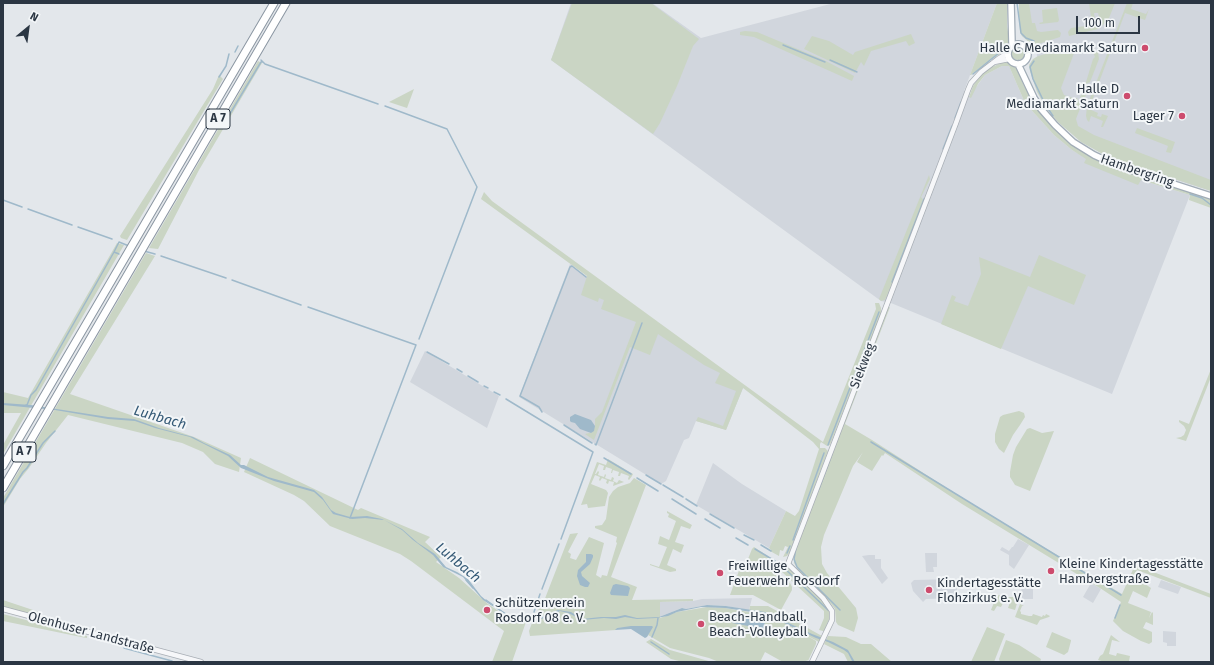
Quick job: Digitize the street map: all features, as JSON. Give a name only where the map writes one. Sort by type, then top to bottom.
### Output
[{"type":"highway","name":"A 7","points":[[3,466],[274,3]]},
{"type":"highway","name":"A 7","points":[[3,488],[286,3]]},
{"type":"main road","points":[[1011,3],[1012,45],[1009,49],[1008,56],[1013,62],[1021,63],[1028,57],[1028,51],[1019,43],[1012,28]]},
{"type":"main road","points":[[1012,45],[1019,43]]},
{"type":"main road","name":"Hambergring","points":[[1021,63],[1026,80],[1034,98],[1046,116],[1064,135],[1086,151],[1118,166],[1211,196]]},
{"type":"street","name":"Siekweg","points":[[812,662],[833,618],[832,609],[823,598],[788,564],[965,96],[974,80],[983,70],[993,63],[1008,56]]},
{"type":"street","name":"Olenhuser Landstraße","points":[[3,610],[201,662]]},
{"type":"shaded area","points":[[571,3],[652,3],[701,38],[834,3],[997,3],[964,91],[970,94],[969,97],[985,75],[1002,66],[1009,66],[1025,103],[1054,135],[1072,150],[1096,164],[1190,195],[1112,394],[891,303],[881,301],[551,60]]},
{"type":"shaded area","points":[[1019,3],[1211,3],[1211,191],[1135,167],[1080,139],[1037,56],[1035,42],[1029,42],[1020,32]]},
{"type":"shaded area","points":[[570,264],[743,388],[726,430],[696,421],[689,438],[684,440],[666,481],[661,484],[519,397]]},
{"type":"shaded area","points":[[425,351],[499,396],[487,428],[410,382]]},
{"type":"shaded area","points":[[713,463],[742,484],[786,511],[769,548],[696,505]]},
{"type":"shaded area","points":[[1018,539],[1029,545],[1014,569],[1009,565],[1009,555],[1000,550],[1002,547],[1009,551]]},
{"type":"shaded area","points":[[925,553],[937,553],[937,567],[933,567],[934,572],[926,572]]},
{"type":"shaded area","points":[[875,555],[875,559],[881,559],[881,568],[888,578],[882,584],[862,556]]},
{"type":"shaded area","name":"Kindertagesstätte Flohzirkus e. V.","points":[[957,579],[957,598],[926,599],[923,602],[913,591],[911,583],[914,580]]},
{"type":"shaded area","points":[[1161,580],[1181,587],[1178,594],[1158,587]]},
{"type":"shaded area","points":[[1021,581],[1033,582],[1033,599],[1022,599]]},
{"type":"shaded area","points":[[1091,583],[1101,589],[1093,603],[1083,597]]},
{"type":"shaded area","points":[[752,598],[749,610],[726,606],[707,605],[686,609],[682,608],[659,617],[660,602]]},
{"type":"shaded area","points":[[1163,631],[1176,632],[1176,646],[1167,646],[1167,643],[1163,642]]},
{"type":"green space","points":[[572,3],[651,3],[699,39],[693,46],[677,86],[660,123],[653,134],[551,60]]},
{"type":"green space","points":[[997,3],[1007,3],[1008,44],[1002,53],[970,75]]},
{"type":"green space","points":[[1019,3],[1029,3],[1032,23],[1035,23],[1037,31],[1058,30],[1061,33],[1060,37],[1035,45],[1034,42],[1029,42],[1020,32]]},
{"type":"green space","points":[[1089,3],[1115,3],[1109,18],[1098,29],[1069,36],[1068,32],[1071,28],[1101,24],[1098,13],[1094,13],[1095,19],[1091,17]]},
{"type":"green space","points":[[1127,3],[1133,3],[1131,9],[1146,14],[1149,9],[1145,20],[1125,13],[1089,109],[1098,113],[1097,116],[1101,117],[1102,114],[1108,116],[1103,127],[1101,127],[1103,121],[1091,116],[1089,122],[1087,120],[1087,106]]},
{"type":"green space","points":[[1057,8],[1058,22],[1039,23],[1043,22],[1042,10]]},
{"type":"green space","points":[[740,32],[757,32],[824,60],[854,76],[852,81],[754,37],[740,35]]},
{"type":"green space","points":[[911,34],[915,43],[909,46],[906,41],[871,51],[864,66],[861,62],[855,73],[804,49],[812,36],[829,41],[853,55],[855,52]]},
{"type":"green space","points":[[1015,46],[1021,46],[1025,50],[1025,56],[1021,60],[1015,60],[1011,56],[1011,50]]},
{"type":"green space","points":[[1075,46],[1076,48],[1061,88],[1064,95],[1077,98],[1081,106],[1076,119],[1078,126],[1094,135],[1211,180],[1211,191],[1108,157],[1081,142],[1058,122],[1046,108],[1037,92],[1029,65],[1033,59],[1038,56]]},
{"type":"green space","points":[[1090,50],[1098,52],[1099,59],[1090,82],[1086,84],[1084,91],[1086,95],[1083,102],[1080,97],[1095,57],[1093,52],[1090,53]]},
{"type":"green space","points":[[258,61],[262,63],[199,170],[158,249],[149,248]]},
{"type":"green space","points":[[1003,62],[1009,63],[1016,67],[1024,86],[1035,104],[1086,153],[1211,198],[1211,208],[1189,200],[1190,195],[1141,180],[1138,185],[1084,163],[1086,159],[1054,135],[1025,103],[1009,66],[1002,66],[985,75],[978,84],[971,98],[969,97],[973,86],[981,74]]},
{"type":"green space","points":[[219,75],[223,79],[127,240],[121,238],[120,236],[213,89]]},
{"type":"green space","points":[[414,89],[407,108],[389,102]]},
{"type":"green space","points":[[1137,128],[1175,142],[1171,153],[1166,152],[1168,146],[1135,133]]},
{"type":"green space","points":[[929,175],[930,179],[921,197],[924,201],[887,296],[885,300],[881,301],[879,299]]},
{"type":"green space","points":[[484,192],[492,201],[823,442],[876,309],[875,303],[879,303],[881,314],[830,445],[827,446],[821,442],[820,444],[820,448],[825,448],[828,451],[790,552],[787,556],[783,557],[788,547],[785,546],[783,551],[780,550],[779,556],[770,551],[771,550],[769,548],[786,511],[795,516],[799,511],[819,449],[813,442],[743,388],[726,430],[696,421],[698,417],[723,426],[736,391],[715,383],[720,373],[704,365],[658,334],[650,355],[630,347],[594,440],[585,434],[591,433],[595,426],[595,419],[602,412],[636,322],[601,309],[604,300],[599,298],[598,302],[581,295],[587,276],[481,199]]},
{"type":"green space","points":[[117,243],[124,245],[3,454],[3,445],[21,413],[3,413],[3,392],[28,398]]},
{"type":"green space","points":[[146,253],[155,256],[70,394],[194,437],[241,458],[239,472],[215,464],[203,452],[182,443],[68,415],[20,479],[3,507],[3,498]]},
{"type":"green space","points":[[1039,255],[1086,275],[1074,305],[1028,286],[1001,349],[941,324],[952,295],[956,297],[954,301],[968,306],[981,274],[979,257],[1030,277]]},
{"type":"green space","points":[[890,307],[845,424],[964,499],[1122,594],[1135,565],[1211,594],[1211,598],[1137,570],[1133,581],[1145,584],[1151,588],[1147,598],[1133,591],[1128,603],[1151,612],[1149,618],[1152,612],[1153,613],[1153,625],[1146,622],[1143,628],[1152,632],[1152,642],[1149,644],[1141,641],[1123,631],[1113,621],[1121,602],[962,504],[885,453],[883,456],[882,455],[872,471],[857,462],[863,452],[853,466],[824,535],[821,547],[822,564],[827,573],[856,608],[858,618],[854,632],[838,625],[836,622],[835,609],[799,571],[794,563],[794,554],[887,308]]},
{"type":"green space","points":[[1211,369],[1211,377],[1186,441],[1176,438],[1184,435],[1186,430],[1179,420],[1189,424]]},
{"type":"green space","points":[[1019,411],[1024,413],[1025,417],[1013,435],[1004,453],[999,449],[995,442],[995,434],[1000,417]]},
{"type":"green space","points":[[1030,428],[1042,433],[1054,431],[1030,491],[1015,485],[1010,477],[1010,472],[1016,447],[1027,429]]},
{"type":"green space","points":[[250,458],[358,510],[361,508],[430,537],[425,542],[441,557],[436,562],[459,578],[488,604],[512,620],[526,622],[512,662],[492,662],[504,631],[400,554],[330,526],[304,501],[244,472]]},
{"type":"green space","points":[[608,459],[633,474],[632,476],[629,480],[629,476],[621,473],[620,476],[618,476],[619,472],[613,470],[611,473],[612,469],[606,467],[605,470],[603,470],[604,466],[599,464],[595,474],[598,471],[598,475],[604,477],[605,474],[606,475],[605,478],[611,480],[612,477],[614,478],[613,481],[617,483],[619,480],[624,482],[613,486],[614,482],[609,481],[608,484],[606,483],[607,480],[602,478],[600,481],[600,477],[595,475],[591,484],[606,490],[608,493],[605,506],[588,508],[587,504],[581,505],[597,462],[606,465]]},
{"type":"green space","points":[[634,478],[646,485],[611,577],[637,587],[632,600],[693,599],[693,601],[660,602],[660,618],[677,612],[707,607],[749,612],[750,606],[768,606],[822,636],[819,642],[800,632],[816,641],[808,661],[783,662],[765,652],[760,662],[719,662],[670,648],[648,635],[652,626],[530,636],[529,631],[532,623],[537,620],[535,615],[544,601],[570,534],[578,533],[568,552],[571,554],[570,558],[576,560],[589,537],[604,543],[596,575],[601,578],[602,575],[607,576],[617,543],[617,537],[595,528],[595,526],[602,525],[606,519],[609,497],[613,491],[618,487],[630,483]]},
{"type":"green space","points":[[667,511],[692,525],[690,529],[681,526],[675,542],[684,545],[681,553],[673,549],[667,565],[676,569],[676,571],[670,572],[650,565],[659,567],[667,547],[658,544],[660,536],[669,540],[676,521],[668,517],[669,514]]},
{"type":"green space","points":[[754,547],[777,562],[775,570],[790,583],[792,587],[792,590],[781,610],[753,595],[730,595],[740,568],[744,569]]},
{"type":"green space","points":[[782,563],[789,567],[830,609],[831,615],[824,631],[819,630],[824,618],[824,611],[781,571],[780,566]]},
{"type":"green space","points":[[997,595],[1001,595],[1003,597],[1019,597],[1015,610],[1008,608],[1010,602],[1005,599],[1001,607],[997,606],[994,611],[991,610]]},
{"type":"green space","points":[[3,600],[42,613],[41,617],[3,607]]},
{"type":"green space","points":[[1020,604],[1024,606],[1022,606],[1020,611],[1021,614],[1032,616],[1033,614],[1042,617],[1046,614],[1050,616],[1040,620],[1037,625],[1015,617]]},
{"type":"green space","points":[[3,614],[87,636],[87,638],[3,621]]},
{"type":"green space","points":[[987,627],[1005,634],[994,662],[971,662]]},
{"type":"green space","points":[[1052,632],[1071,640],[1068,652],[1064,655],[1046,647]]},
{"type":"green space","points":[[1111,635],[1120,642],[1112,640],[1109,654],[1116,656],[1117,653],[1130,656],[1129,661],[1134,662],[1105,662],[1098,660],[1103,654]]},
{"type":"green space","points":[[828,636],[846,637],[861,644],[871,644],[892,662],[848,662],[844,654],[824,644]]},
{"type":"green space","points":[[651,639],[670,650],[712,662],[683,662],[671,659],[646,642]]},
{"type":"green space","points":[[1006,640],[1019,645],[1041,659],[1040,662],[1000,662],[999,659]]},
{"type":"water","points":[[3,403],[31,405],[108,417],[134,419],[159,428],[193,437],[230,455],[241,465],[244,465],[268,477],[314,490],[322,497],[331,510],[336,513],[350,517],[367,516],[384,520],[365,518],[352,519],[333,514],[323,500],[314,492],[274,481],[241,468],[228,456],[190,437],[155,428],[135,421],[108,419],[55,410],[3,405]]},
{"type":"water","points":[[575,414],[591,420],[595,426],[594,431],[591,433],[580,429],[575,423],[571,422],[570,417]]},
{"type":"water","points":[[384,520],[402,529],[418,543],[435,554],[446,567],[468,579],[481,596],[488,602],[515,619],[531,620],[532,617],[536,619],[558,610],[571,612],[582,619],[625,615],[637,618],[659,617],[682,608],[686,609],[707,605],[726,606],[765,612],[848,650],[855,662],[852,661],[848,653],[844,650],[765,614],[725,608],[701,607],[656,618],[637,619],[625,617],[616,619],[604,618],[583,620],[560,611],[532,623],[514,620],[483,600],[463,577],[443,567],[433,555],[413,540],[402,530]]},
{"type":"water","points":[[586,554],[593,555],[590,564],[581,572],[582,576],[590,583],[588,587],[580,585],[577,576],[578,570],[586,562]]},
{"type":"water","points":[[613,585],[628,586],[630,588],[628,596],[611,595],[610,593]]},
{"type":"water","points":[[734,614],[765,620],[764,629],[732,623]]},
{"type":"water","points":[[631,626],[653,627],[645,638],[631,629],[615,630],[617,628]]},
{"type":"waterway","points":[[1017,3],[1021,33],[1026,38],[1034,41]]},
{"type":"waterway","points":[[973,74],[1005,48],[1007,44]]},
{"type":"waterway","points":[[783,45],[825,62]]},
{"type":"waterway","points":[[235,52],[238,46]]},
{"type":"waterway","points":[[219,77],[226,66],[229,54]]},
{"type":"waterway","points":[[261,60],[265,64],[378,104]]},
{"type":"waterway","points":[[830,60],[857,72]]},
{"type":"waterway","points":[[1034,61],[1030,67],[1033,79],[1045,104],[1053,116]]},
{"type":"waterway","points":[[222,127],[261,62],[263,62]]},
{"type":"waterway","points":[[955,118],[961,102]]},
{"type":"waterway","points":[[385,106],[447,129],[477,187],[419,339]]},
{"type":"waterway","points":[[943,149],[952,126]]},
{"type":"waterway","points":[[1190,194],[1202,198],[1211,205]]},
{"type":"waterway","points":[[892,282],[924,199]]},
{"type":"waterway","points":[[3,200],[22,207]]},
{"type":"waterway","points":[[28,209],[72,225]]},
{"type":"waterway","points":[[78,227],[112,239]]},
{"type":"waterway","points":[[119,254],[114,252],[119,242],[129,246]]},
{"type":"waterway","points":[[144,251],[155,254]]},
{"type":"waterway","points":[[26,405],[114,252]]},
{"type":"waterway","points":[[161,256],[226,278]]},
{"type":"waterway","points":[[542,412],[539,407],[520,396],[570,267],[572,266],[586,277]]},
{"type":"waterway","points":[[232,280],[301,305]]},
{"type":"waterway","points":[[308,307],[416,345],[350,518]]},
{"type":"waterway","points":[[828,445],[879,312]]},
{"type":"waterway","points":[[595,444],[596,445],[642,323]]},
{"type":"waterway","points":[[427,352],[449,364]]},
{"type":"waterway","points":[[457,369],[462,372]]},
{"type":"waterway","points":[[468,376],[478,382]]},
{"type":"waterway","points":[[484,386],[488,388]]},
{"type":"waterway","points":[[494,392],[500,395]]},
{"type":"waterway","points":[[506,399],[593,452],[561,539]]},
{"type":"waterway","points":[[564,425],[592,443]]},
{"type":"waterway","points":[[3,504],[43,443],[55,431]]},
{"type":"waterway","points":[[871,442],[1121,595]]},
{"type":"waterway","points":[[793,540],[824,453]]},
{"type":"waterway","points":[[819,489],[832,454]]},
{"type":"waterway","points":[[604,458],[631,474]]},
{"type":"waterway","points":[[646,475],[661,484]]},
{"type":"waterway","points":[[637,478],[658,491]]},
{"type":"waterway","points":[[663,485],[683,497]]},
{"type":"waterway","points":[[672,499],[696,514]]},
{"type":"waterway","points":[[686,499],[697,506]]},
{"type":"waterway","points":[[710,514],[734,528]]},
{"type":"waterway","points":[[705,519],[720,528]]},
{"type":"waterway","points":[[744,535],[754,540]]},
{"type":"waterway","points":[[736,538],[748,545]]},
{"type":"waterway","points":[[542,589],[559,544]]},
{"type":"waterway","points":[[761,545],[771,551]]},
{"type":"waterway","points":[[787,553],[790,546]]},
{"type":"waterway","points":[[796,548],[794,559],[797,567],[840,610]]},
{"type":"waterway","points":[[755,549],[775,561]]},
{"type":"waterway","points":[[781,565],[828,610]]},
{"type":"waterway","name":"Luhbach","points":[[466,580],[473,588]]},
{"type":"waterway","points":[[534,612],[540,594]]},
{"type":"waterway","name":"Luhbach","points":[[486,600],[507,615]]},
{"type":"waterway","points":[[1115,618],[1120,605]]},
{"type":"waterway","name":"Luhbach","points":[[512,618],[520,620]]},
{"type":"waterway","points":[[652,637],[658,618]]},
{"type":"waterway","points":[[651,642],[669,654]]},
{"type":"waterway","points":[[124,648],[172,661]]},
{"type":"place","name":"Halle C Mediamarkt Saturn","points":[[1145,48]]},
{"type":"place","name":"Halle D Mediamarkt Saturn","points":[[1127,96]]},
{"type":"place","name":"Lager 7","points":[[1182,116]]},
{"type":"place","name":"Kleine Kindertagesstätte Hambergstraße","points":[[1051,571]]},
{"type":"place","name":"Freiwillige Feuerwehr Rosdorf","points":[[720,573]]},
{"type":"place","name":"Kindertagesstätte Flohzirkus e. V.","points":[[929,590]]},
{"type":"place","name":"Schützenverein Rosdorf 08 e. V.","points":[[487,610]]},
{"type":"place","name":"Beach-Handball, Beach-Volleyball","points":[[701,624]]}]
